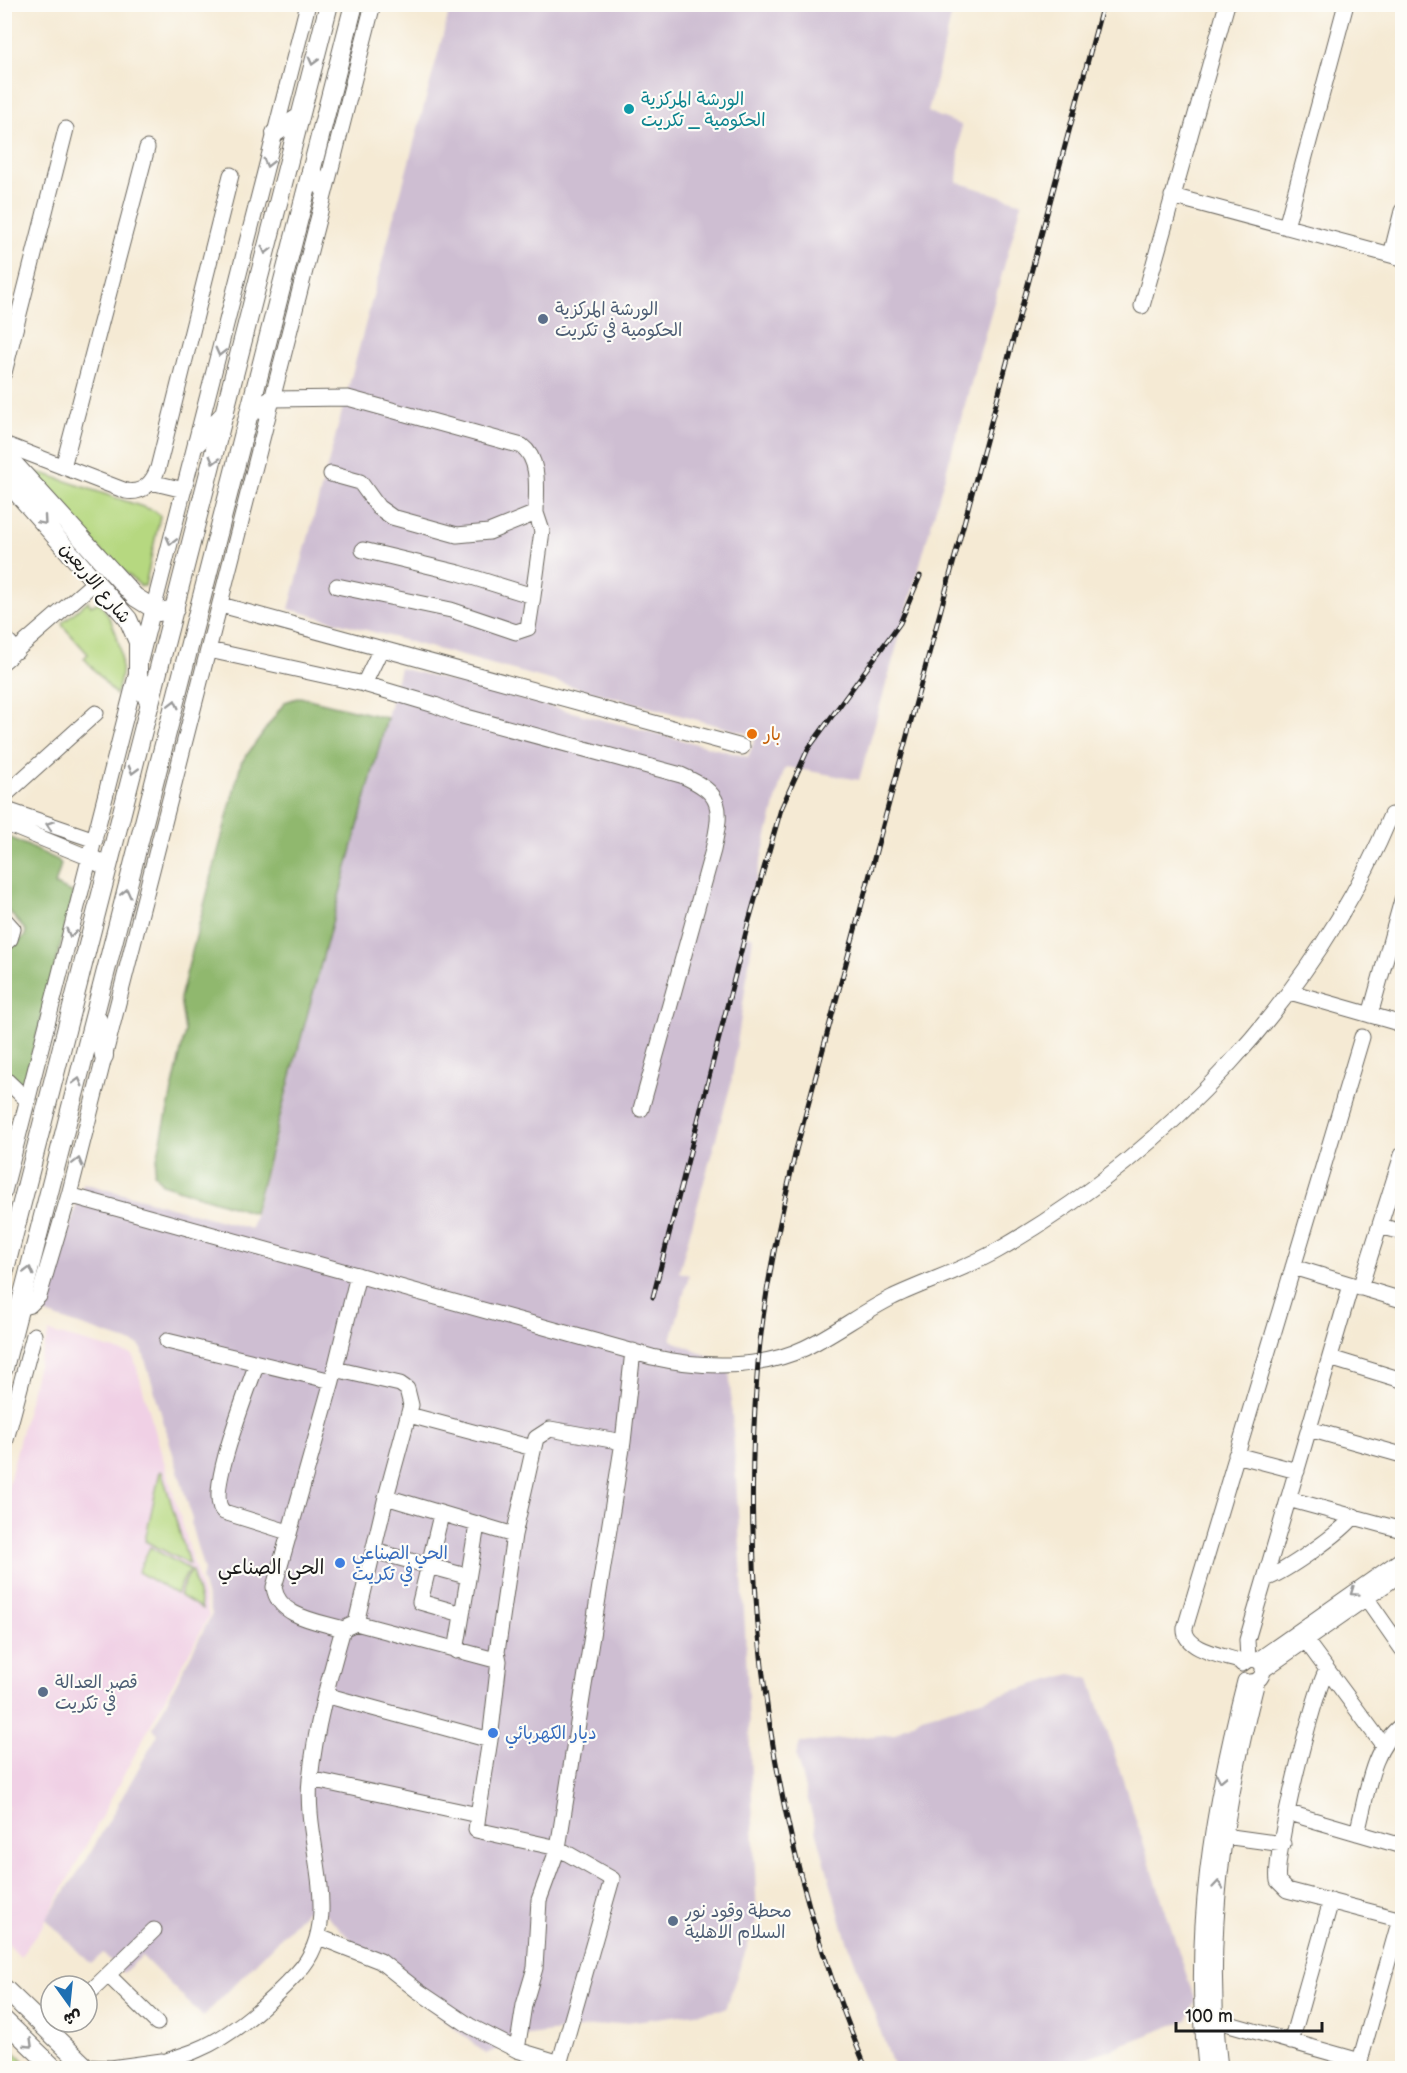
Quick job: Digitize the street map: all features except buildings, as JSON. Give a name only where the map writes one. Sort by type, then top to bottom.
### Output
[{"type":"main road","points":[[4,1273],[226,412],[328,4]]},
{"type":"main road","points":[[4,1368],[354,4]]},
{"type":"main road","points":[[275,133],[298,118]]},
{"type":"main road","points":[[311,170],[324,189]]},
{"type":"main road","points":[[249,414],[273,399]]},
{"type":"main road","points":[[197,443],[226,412]]},
{"type":"main road","name":"شارع الاربعين","points":[[4,453],[135,597],[159,612],[175,609]]},
{"type":"main road","name":"شارع الاربعين","points":[[4,478],[128,619],[139,651],[138,676],[150,705]]},
{"type":"main road","points":[[93,849],[108,867]]},
{"type":"main road","points":[[96,1012],[104,1056]]},
{"type":"main road","points":[[4,1988],[39,2015]]},
{"type":"main road","points":[[4,2020],[54,2068]]},
{"type":"main road","points":[[60,2034],[86,2068]]},
{"type":"street","points":[[4,1192],[138,676],[308,4]]},
{"type":"street","points":[[19,1308],[30,1305],[39,1296],[69,1196],[373,4]]},
{"type":"street","points":[[1142,306],[1227,4]]},
{"type":"street","points":[[1286,227],[1347,4]]},
{"type":"street","points":[[4,373],[66,129]]},
{"type":"street","points":[[63,467],[147,148]]},
{"type":"street","points":[[4,444],[132,492],[151,482],[158,468],[231,175]]},
{"type":"street","points":[[1172,196],[1397,256],[1402,211]]},
{"type":"street","points":[[273,399],[348,398],[522,446],[531,454],[534,465],[536,513],[542,531],[528,628],[516,632],[451,610],[337,586]]},
{"type":"street","points":[[332,474],[360,482],[378,507],[392,517],[458,535],[489,532],[536,513]]},
{"type":"street","points":[[151,482],[184,490]]},
{"type":"street","points":[[363,550],[459,573],[533,596]]},
{"type":"street","points":[[4,661],[96,581]]},
{"type":"street","points":[[221,605],[742,747]]},
{"type":"street","points":[[4,637],[16,651]]},
{"type":"street","points":[[364,684],[381,649]]},
{"type":"street","points":[[209,650],[364,684],[435,705],[459,715],[681,775],[702,784],[716,798],[720,814],[713,850],[641,1109]]},
{"type":"street","points":[[4,796],[96,712]]},
{"type":"street","points":[[4,809],[93,849]]},
{"type":"street","points":[[69,1196],[633,1351],[690,1364],[726,1365],[767,1360],[802,1350],[892,1298],[984,1258],[1058,1211],[1156,1138],[1219,1075],[1290,992],[1355,891],[1391,815]]},
{"type":"street","points":[[4,823],[93,849]]},
{"type":"street","points":[[1370,1015],[1397,944],[1402,900]]},
{"type":"street","points":[[4,919],[13,929],[10,939],[4,944]]},
{"type":"street","points":[[1290,992],[1402,1024]]},
{"type":"street","points":[[1362,1037],[1184,1631],[1188,1641],[1193,1645],[1252,1669],[1306,1641],[1402,1573]]},
{"type":"street","points":[[4,1078],[28,1101]]},
{"type":"street","points":[[1220,2068],[1209,1926],[1213,1820],[1238,1731],[1252,1669],[1246,1645],[1330,1358],[1380,1226],[1402,1155]]},
{"type":"street","points":[[1380,1226],[1402,1232]]},
{"type":"street","points":[[1293,1267],[1402,1300]]},
{"type":"street","points":[[358,1275],[333,1375],[275,1576],[276,1598],[289,1611],[499,1661]]},
{"type":"street","points":[[4,1447],[34,1335]]},
{"type":"street","points":[[86,2068],[111,2068],[165,2060],[198,2050],[231,2030],[298,1972],[312,1954],[319,1937],[322,1906],[308,1813],[310,1779],[325,1695],[374,1551],[411,1400],[403,1385],[257,1363],[167,1341]]},
{"type":"street","points":[[517,2050],[524,2005],[535,1968],[539,1900],[558,1848],[623,1443],[633,1351]]},
{"type":"street","points":[[1330,1358],[1402,1380]]},
{"type":"street","points":[[257,1363],[233,1432],[217,1492],[218,1504],[224,1512],[288,1532]]},
{"type":"street","points":[[409,1415],[532,1448]]},
{"type":"street","points":[[319,1937],[380,1961],[418,1991],[470,2026],[517,2050],[559,2066],[612,1879],[558,1848],[477,1830],[478,1815],[490,1740],[499,1661],[497,1652],[513,1535],[532,1448],[536,1438],[550,1429],[623,1443]]},
{"type":"street","points":[[1309,1429],[1402,1455]]},
{"type":"street","points":[[1236,1455],[1297,1471]]},
{"type":"street","points":[[386,1497],[513,1535]]},
{"type":"street","points":[[1288,1499],[1402,1530]]},
{"type":"street","points":[[441,1515],[420,1602],[462,1614]]},
{"type":"street","points":[[1265,1579],[1282,1571],[1342,1528],[1354,1516]]},
{"type":"street","points":[[456,1651],[466,1576],[477,1525]]},
{"type":"street","points":[[374,1551],[466,1576]]},
{"type":"street","points":[[1252,1669],[1402,1559]]},
{"type":"street","points":[[1367,1599],[1402,1649]]},
{"type":"street","points":[[1306,1641],[1383,1745]]},
{"type":"street","points":[[1215,2020],[1359,2065],[1401,1920],[1287,1890],[1280,1885],[1277,1877],[1314,1701],[1327,1670]]},
{"type":"street","points":[[325,1695],[490,1740]]},
{"type":"street","points":[[1357,1833],[1383,1745],[1402,1725]]},
{"type":"street","points":[[1206,2068],[1202,1989],[1238,1731]]},
{"type":"street","points":[[310,1779],[478,1815]]},
{"type":"street","points":[[1289,1813],[1402,1846]]},
{"type":"street","points":[[1224,1836],[1283,1844]]},
{"type":"street","points":[[1291,2042],[1331,1901]]},
{"type":"street","points":[[99,1984],[154,1930]]},
{"type":"street","points":[[108,1975],[157,2024]]},
{"type":"street","points":[[151,2068],[165,2060]]},
{"type":"shaded area","points":[[451,5],[954,5],[928,112],[961,125],[957,182],[1022,203],[859,780],[787,767],[783,773],[742,934],[753,937],[731,1084],[679,1272],[689,1275],[671,1340],[729,1365],[745,1628],[757,1919],[725,2009],[529,2035],[486,2054],[376,1964],[314,1903],[203,2017],[142,1956],[123,1973],[103,1953],[91,1964],[46,1919],[87,1859],[158,1734],[153,1728],[212,1614],[201,1578],[204,1571],[191,1525],[192,1518],[142,1349],[139,1345],[43,1313],[83,1183],[251,1229],[400,668],[748,757],[756,736],[289,609]]},
{"type":"shaded area","points":[[49,1332],[133,1355],[209,1616],[44,1924],[20,1957],[5,1941],[4,1816],[9,1806],[4,1804],[5,1499],[36,1372]]},
{"type":"shaded area","points":[[1071,1674],[1090,1679],[1195,2001],[1187,2020],[1060,2068],[894,2068],[844,1932],[796,1756],[800,1743],[894,1734],[922,1717]]},
{"type":"green space","points":[[27,471],[45,474],[155,511],[160,516],[145,586],[141,586],[106,556]]},
{"type":"green space","points":[[88,601],[91,606],[99,602],[112,623],[120,646],[121,671],[116,695],[84,658],[88,654],[62,623]]},
{"type":"green space","points":[[300,697],[387,718],[254,1213],[162,1184],[154,1172],[185,1032],[180,998],[241,763],[285,702]]},
{"type":"green space","points":[[5,835],[58,860],[61,864],[55,885],[74,893],[24,1086],[5,1068],[4,954],[25,936],[26,931],[5,907]]},
{"type":"green space","points":[[160,1471],[162,1472],[189,1564],[145,1541]]},
{"type":"green space","points":[[150,1547],[189,1569],[176,1594],[138,1572]]},
{"type":"green space","points":[[192,1571],[202,1609],[179,1595]]},
{"type":"green space","points":[[5,2043],[31,2068],[5,2068]]},
{"type":"railway","points":[[866,2068],[834,1984],[807,1898],[785,1810],[769,1722],[759,1633],[753,1543],[753,1453],[758,1363],[764,1309],[796,1150],[1103,4]]},
{"type":"railway","points":[[653,1297],[748,924],[781,809],[808,749],[900,623],[920,576]]},
{"type":"place","name":"الورشة المركزية الحكومية _ تكريت","points":[[629,109]]},
{"type":"place","name":"الورشة المركزية الحكومية في تكريت","points":[[543,319]]},
{"type":"place","name":"بار","points":[[752,734]]},
{"type":"place","name":"الحي الصناعي في تكريت","points":[[340,1563]]},
{"type":"place","name":"قصر العدالة في تكريت","points":[[43,1692]]},
{"type":"place","name":"ديار الكهربائي","points":[[493,1733]]},
{"type":"place","name":"محطة وقود نور السلام الاهلية","points":[[673,1921]]},
{"type":"district","name":"الحي الصناعي","points":[[271,1568]]}]
